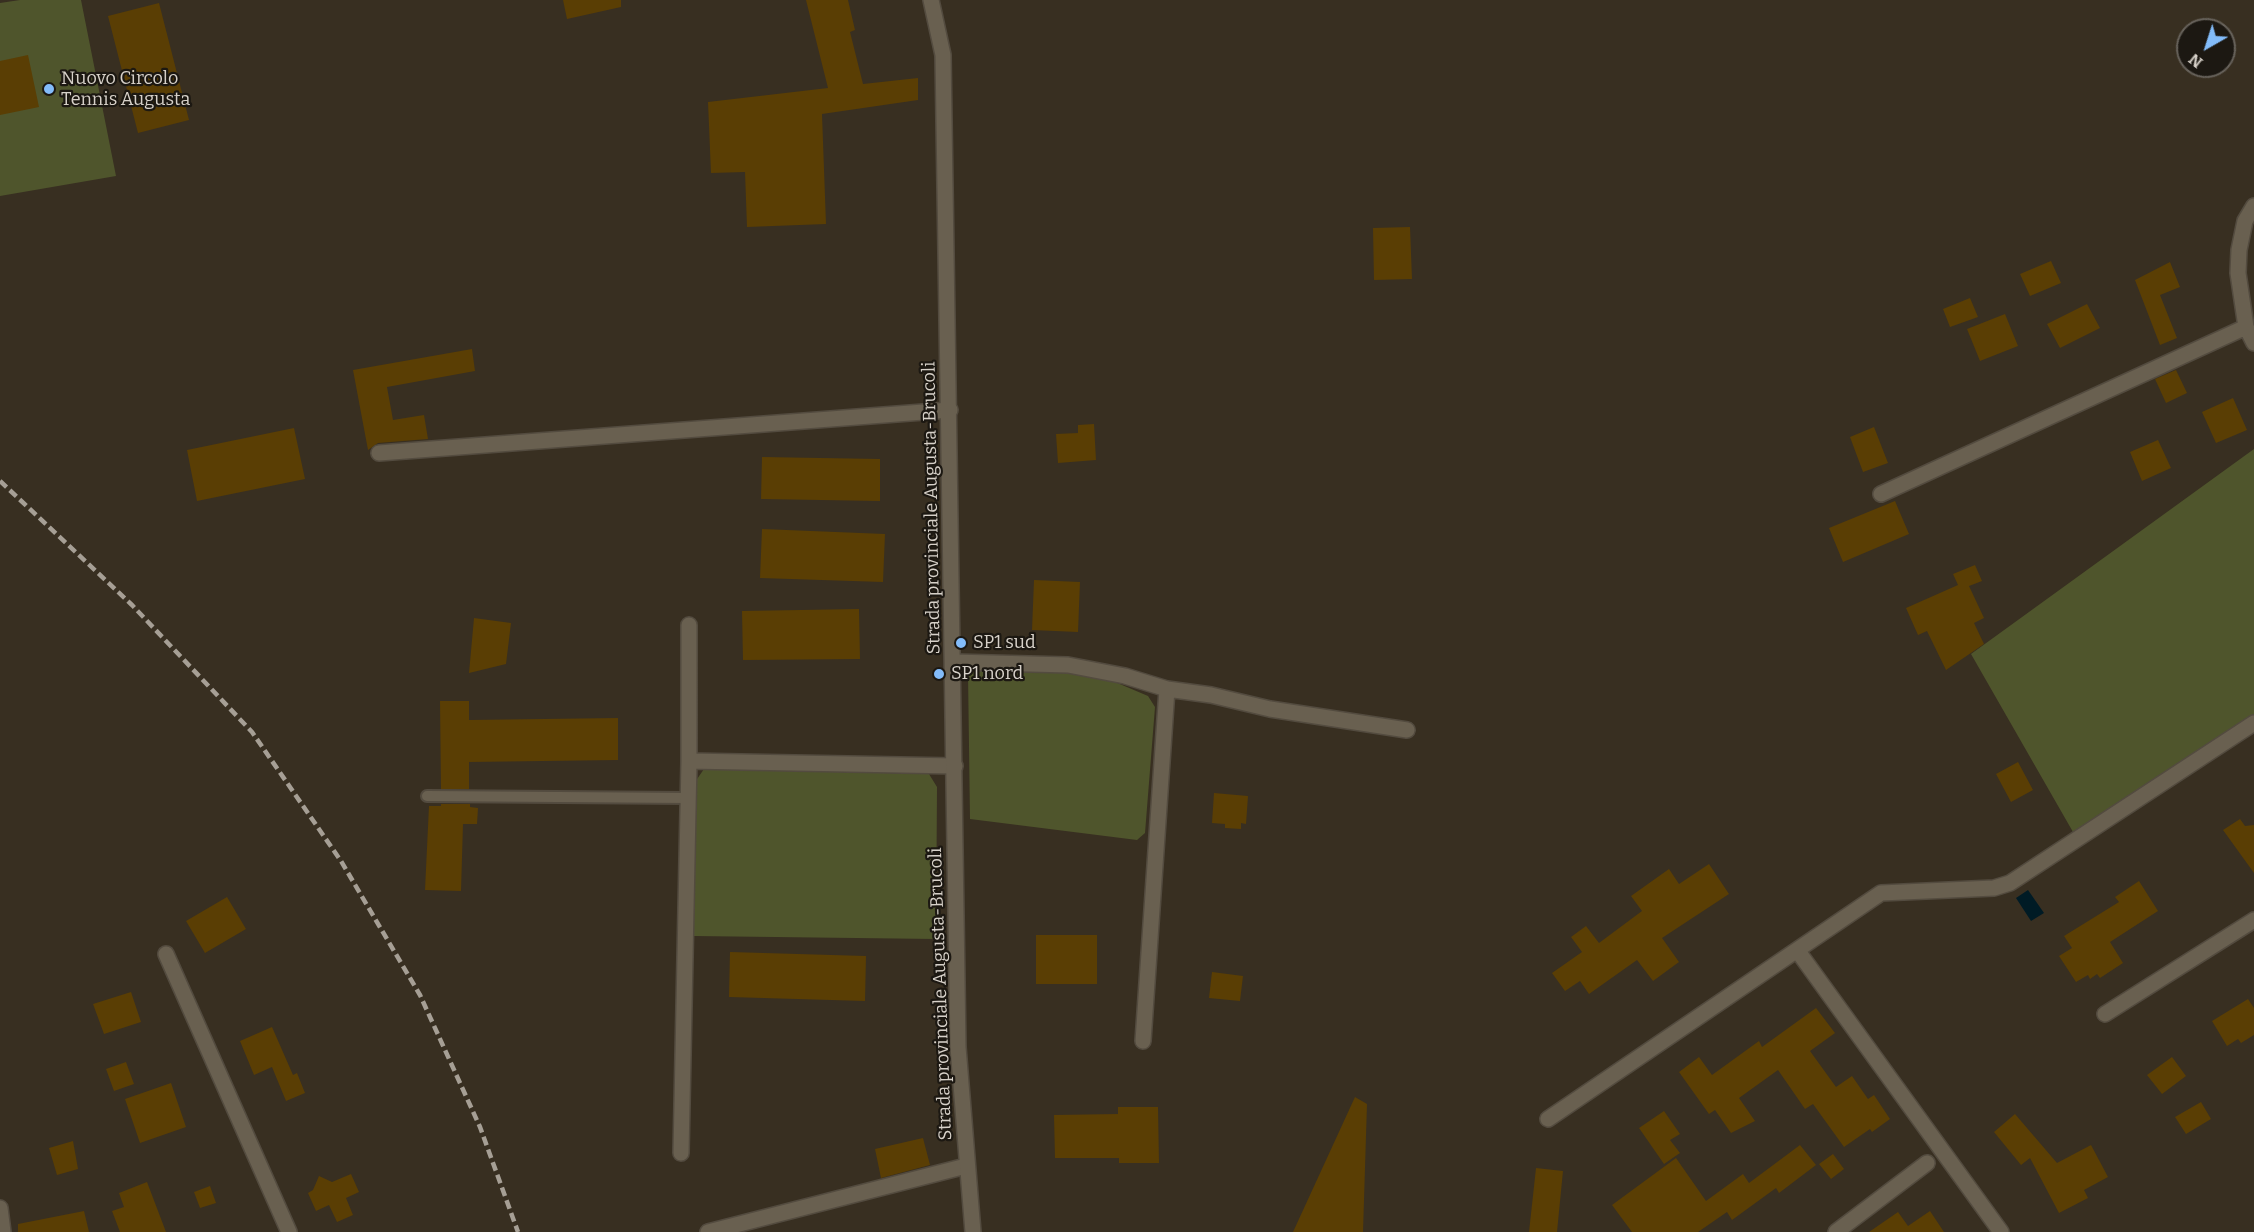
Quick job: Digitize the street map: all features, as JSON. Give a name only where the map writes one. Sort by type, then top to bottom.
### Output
[{"type":"street","name":"Strada provinciale Augusta-Brucoli","points":[[931,0],[943,55],[954,662],[958,1047],[973,1232]]},
{"type":"street","points":[[2254,206],[2245,221],[2238,250],[2238,273],[2246,327],[2254,343]]},
{"type":"street","points":[[1881,494],[2246,327]]},
{"type":"street","points":[[379,453],[950,410]]},
{"type":"street","points":[[681,1153],[689,761],[689,626]]},
{"type":"street","points":[[954,662],[1068,665],[1125,676],[1167,689],[1211,695],[1270,709],[1407,730]]},
{"type":"street","points":[[1143,1041],[1167,689]]},
{"type":"street","points":[[1548,1119],[1881,893],[1994,888],[2010,883],[2254,723]]},
{"type":"street","points":[[689,761],[955,766]]},
{"type":"street","points":[[2105,1014],[2254,920]]},
{"type":"street","points":[[1797,950],[2001,1232]]},
{"type":"street","points":[[166,954],[289,1232]]},
{"type":"street","points":[[1836,1232],[1927,1163]]},
{"type":"street","points":[[708,1232],[966,1166]]},
{"type":"street","points":[[0,1208],[3,1232]]},
{"type":"lane","points":[[428,796],[688,798]]},
{"type":"green space","name":"Nuovo Circolo Tennis Augusta","points":[[20,0],[81,0],[116,176],[0,196],[0,3]]},
{"type":"green space","points":[[2254,449],[2254,715],[2073,832],[1971,654]]},
{"type":"green space","points":[[972,669],[1052,670],[1108,679],[1148,696],[1155,707],[1145,833],[1137,840],[970,819],[968,673]]},
{"type":"green space","points":[[704,769],[929,774],[937,787],[936,939],[693,936],[695,782]]},
{"type":"water","points":[[2028,890],[2044,913],[2031,921],[2016,898]]},
{"type":"building","points":[[563,0],[621,0],[621,7],[567,19]]},
{"type":"building","points":[[806,0],[848,0],[855,30],[850,32],[863,84],[918,78],[918,100],[822,114],[826,224],[747,227],[745,172],[711,173],[708,102],[828,88]]},
{"type":"building","points":[[159,3],[189,120],[138,133],[108,16]]},
{"type":"building","points":[[28,55],[39,107],[0,115],[0,61]]},
{"type":"building","points":[[1410,227],[1412,279],[1374,280],[1373,228]]},
{"type":"building","points":[[2051,261],[2061,283],[2030,296],[2020,274]]},
{"type":"building","points":[[2170,262],[2180,287],[2160,295],[2177,338],[2160,345],[2135,280]]},
{"type":"building","points":[[1970,298],[1978,317],[1950,327],[1943,309]]},
{"type":"building","points":[[2087,304],[2100,328],[2060,348],[2047,324]]},
{"type":"building","points":[[2005,314],[2018,346],[1980,361],[1967,329]]},
{"type":"building","points":[[472,349],[475,371],[387,387],[393,420],[424,415],[428,439],[378,443],[368,450],[353,370]]},
{"type":"building","points":[[2176,370],[2187,393],[2166,403],[2155,379]]},
{"type":"building","points":[[2233,398],[2247,430],[2216,443],[2202,412]]},
{"type":"building","points":[[1094,424],[1096,460],[1058,463],[1056,434],[1078,433],[1078,425]]},
{"type":"building","points":[[1874,427],[1888,463],[1863,472],[1850,437]]},
{"type":"building","points":[[294,428],[305,479],[197,501],[187,450]]},
{"type":"building","points":[[2158,440],[2171,468],[2142,481],[2130,452]]},
{"type":"building","points":[[762,457],[880,459],[880,501],[761,499]]},
{"type":"building","points":[[1895,501],[1909,534],[1843,562],[1829,528]]},
{"type":"building","points":[[762,529],[885,534],[883,582],[760,578]]},
{"type":"building","points":[[1975,565],[1982,581],[1969,586],[1984,618],[1974,623],[1984,644],[1946,670],[1927,631],[1918,635],[1906,608],[1958,585],[1953,574]]},
{"type":"building","points":[[1034,580],[1080,582],[1078,632],[1032,630]]},
{"type":"building","points":[[859,609],[860,659],[743,660],[742,611]]},
{"type":"building","points":[[474,618],[511,623],[506,664],[469,673]]},
{"type":"building","points":[[440,701],[469,701],[469,720],[618,718],[618,760],[469,762],[469,789],[441,789]]},
{"type":"building","points":[[2018,762],[2033,790],[2011,802],[1996,774]]},
{"type":"building","points":[[1214,793],[1248,796],[1246,824],[1241,823],[1241,829],[1225,828],[1225,824],[1212,823]]},
{"type":"building","points":[[441,804],[470,804],[470,807],[478,808],[477,824],[463,824],[461,891],[425,890],[429,806],[441,806]]},
{"type":"building","points":[[2240,819],[2245,826],[2254,825],[2254,873],[2223,830]]},
{"type":"building","points":[[1709,864],[1729,894],[1662,938],[1679,962],[1653,981],[1637,960],[1589,994],[1580,981],[1565,991],[1552,973],[1582,952],[1571,937],[1586,926],[1599,943],[1642,911],[1631,896],[1669,869],[1679,884]]},
{"type":"building","points":[[2139,881],[2158,911],[2110,942],[2123,963],[2100,978],[2097,974],[2090,979],[2088,975],[2076,982],[2059,956],[2072,948],[2064,936],[2119,902],[2115,897]]},
{"type":"building","points":[[227,897],[246,929],[205,953],[186,921]]},
{"type":"building","points":[[1036,935],[1097,935],[1097,984],[1036,984]]},
{"type":"building","points":[[730,952],[866,956],[865,1001],[729,997]]},
{"type":"building","points":[[1212,972],[1243,976],[1240,1001],[1209,998]]},
{"type":"building","points":[[131,992],[141,1022],[104,1034],[93,1004]]},
{"type":"building","points":[[2248,999],[2254,1008],[2254,1035],[2241,1043],[2238,1039],[2227,1046],[2212,1021]]},
{"type":"building","points":[[1816,1008],[1835,1033],[1810,1051],[1836,1087],[1852,1076],[1868,1099],[1874,1095],[1890,1119],[1872,1132],[1870,1129],[1844,1147],[1813,1104],[1805,1109],[1778,1070],[1739,1098],[1755,1121],[1731,1133],[1715,1110],[1709,1114],[1679,1072],[1699,1057],[1712,1075],[1759,1041],[1762,1047]]},
{"type":"building","points":[[272,1027],[293,1075],[297,1073],[305,1093],[286,1101],[272,1067],[254,1075],[240,1041]]},
{"type":"building","points":[[2172,1057],[2186,1076],[2162,1094],[2147,1075]]},
{"type":"building","points":[[126,1062],[134,1084],[114,1091],[106,1069]]},
{"type":"building","points":[[171,1083],[186,1127],[140,1143],[125,1099]]},
{"type":"building","points":[[1355,1097],[1367,1104],[1363,1232],[1293,1232]]},
{"type":"building","points":[[2201,1102],[2211,1119],[2186,1134],[2175,1117]]},
{"type":"building","points":[[1118,1107],[1158,1107],[1159,1163],[1119,1163],[1119,1158],[1055,1158],[1054,1115],[1118,1114]]},
{"type":"building","points":[[1664,1111],[1680,1134],[1670,1140],[1680,1153],[1664,1164],[1639,1128]]},
{"type":"building","points":[[2015,1114],[2057,1163],[2091,1145],[2108,1177],[2084,1190],[2088,1198],[2059,1213],[2030,1158],[2021,1165],[1994,1132]]},
{"type":"building","points":[[923,1138],[930,1165],[881,1178],[875,1149]]},
{"type":"building","points":[[73,1141],[78,1169],[57,1175],[49,1148]]},
{"type":"building","points":[[1800,1145],[1816,1165],[1779,1193],[1776,1188],[1732,1220],[1727,1212],[1698,1232],[1632,1232],[1612,1205],[1676,1158],[1706,1201],[1743,1174],[1749,1183]]},
{"type":"building","points":[[1833,1154],[1844,1169],[1831,1179],[1819,1164]]},
{"type":"building","points":[[1536,1168],[1563,1171],[1557,1232],[1529,1232]]},
{"type":"building","points":[[351,1174],[359,1192],[346,1198],[353,1215],[337,1222],[329,1205],[316,1211],[308,1193],[313,1190],[319,1176],[332,1182]]},
{"type":"building","points":[[147,1182],[166,1232],[120,1232],[112,1211],[124,1207],[119,1193]]},
{"type":"building","points":[[210,1186],[216,1203],[200,1208],[194,1192]]},
{"type":"building","points":[[84,1211],[89,1232],[18,1232],[18,1224]]},
{"type":"building","points":[[1930,1211],[1944,1232],[1869,1232],[1898,1212],[1908,1226]]},
{"type":"railway","points":[[0,481],[132,605],[252,732],[341,861],[420,995],[480,1127],[518,1232]]},
{"type":"place","name":"Nuovo Circolo Tennis Augusta","points":[[49,89]]},
{"type":"place","name":"SP1 sud","points":[[961,643]]},
{"type":"place","name":"SP1 nord","points":[[939,674]]}]
